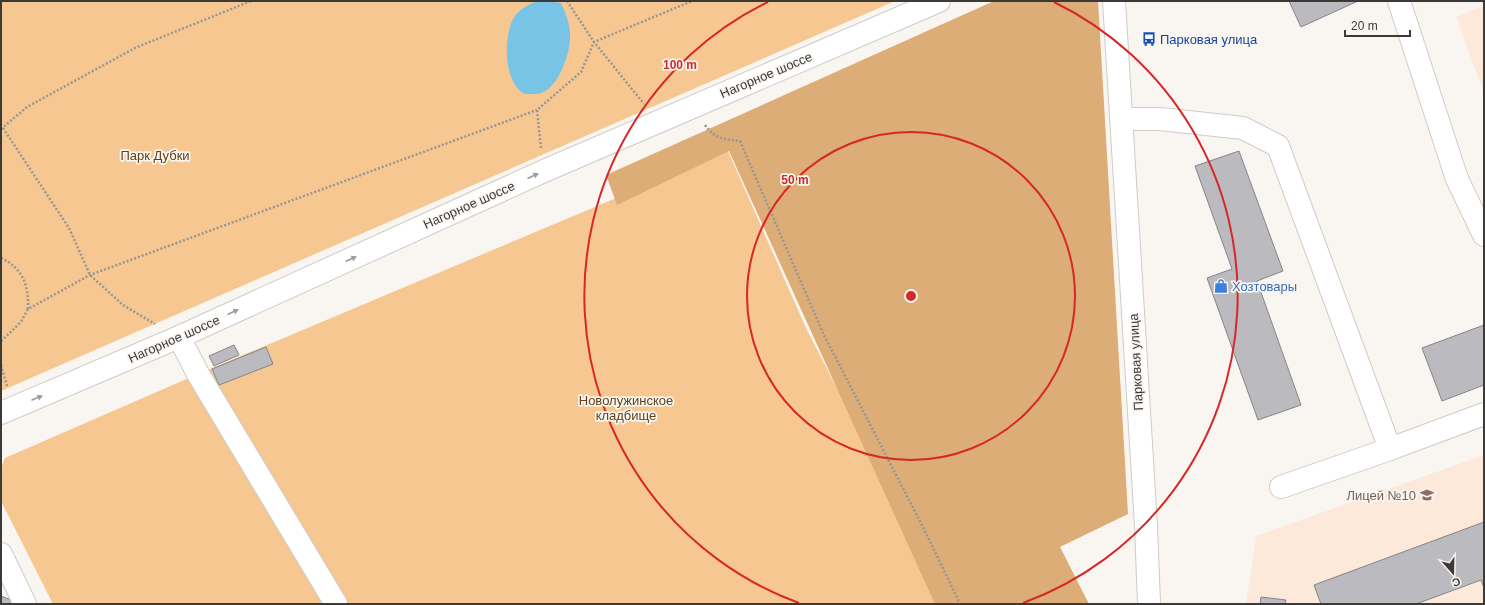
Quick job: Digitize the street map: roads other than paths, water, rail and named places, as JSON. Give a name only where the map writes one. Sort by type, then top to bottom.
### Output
[{"type":"street","name":"Нагорное шоссе","points":[[1,413],[179,337],[544,171],[939,1]]},
{"type":"street","name":"Парковая улица","points":[[1114,1],[1146,526],[1149,604]]},
{"type":"street","points":[[1399,1],[1457,179],[1484,235]]},
{"type":"street","points":[[1122,119],[1160,118],[1243,128],[1278,146],[1390,449]]},
{"type":"street","points":[[179,337],[198,374],[336,604]]},
{"type":"street","points":[[1281,487],[1484,414]]},
{"type":"street","points":[[1,554],[25,604]]},
{"type":"water","points":[[538,1],[561,3],[569,25],[569,47],[564,65],[554,83],[548,89],[540,93],[526,94],[516,87],[509,68],[507,56],[508,34],[517,13],[531,3]]},
{"type":"place","name":"Парковая улица","points":[[1149,39]]},
{"type":"place","name":"Хозтовары","points":[[1221,286]]},
{"type":"place","name":"Лицей №10","points":[[1427,495]]},
{"type":"park label","name":"Парк Дубки","points":[[155,155]]},
{"type":"park label","name":"Новолужинское кладбище","points":[[626,408]]}]
